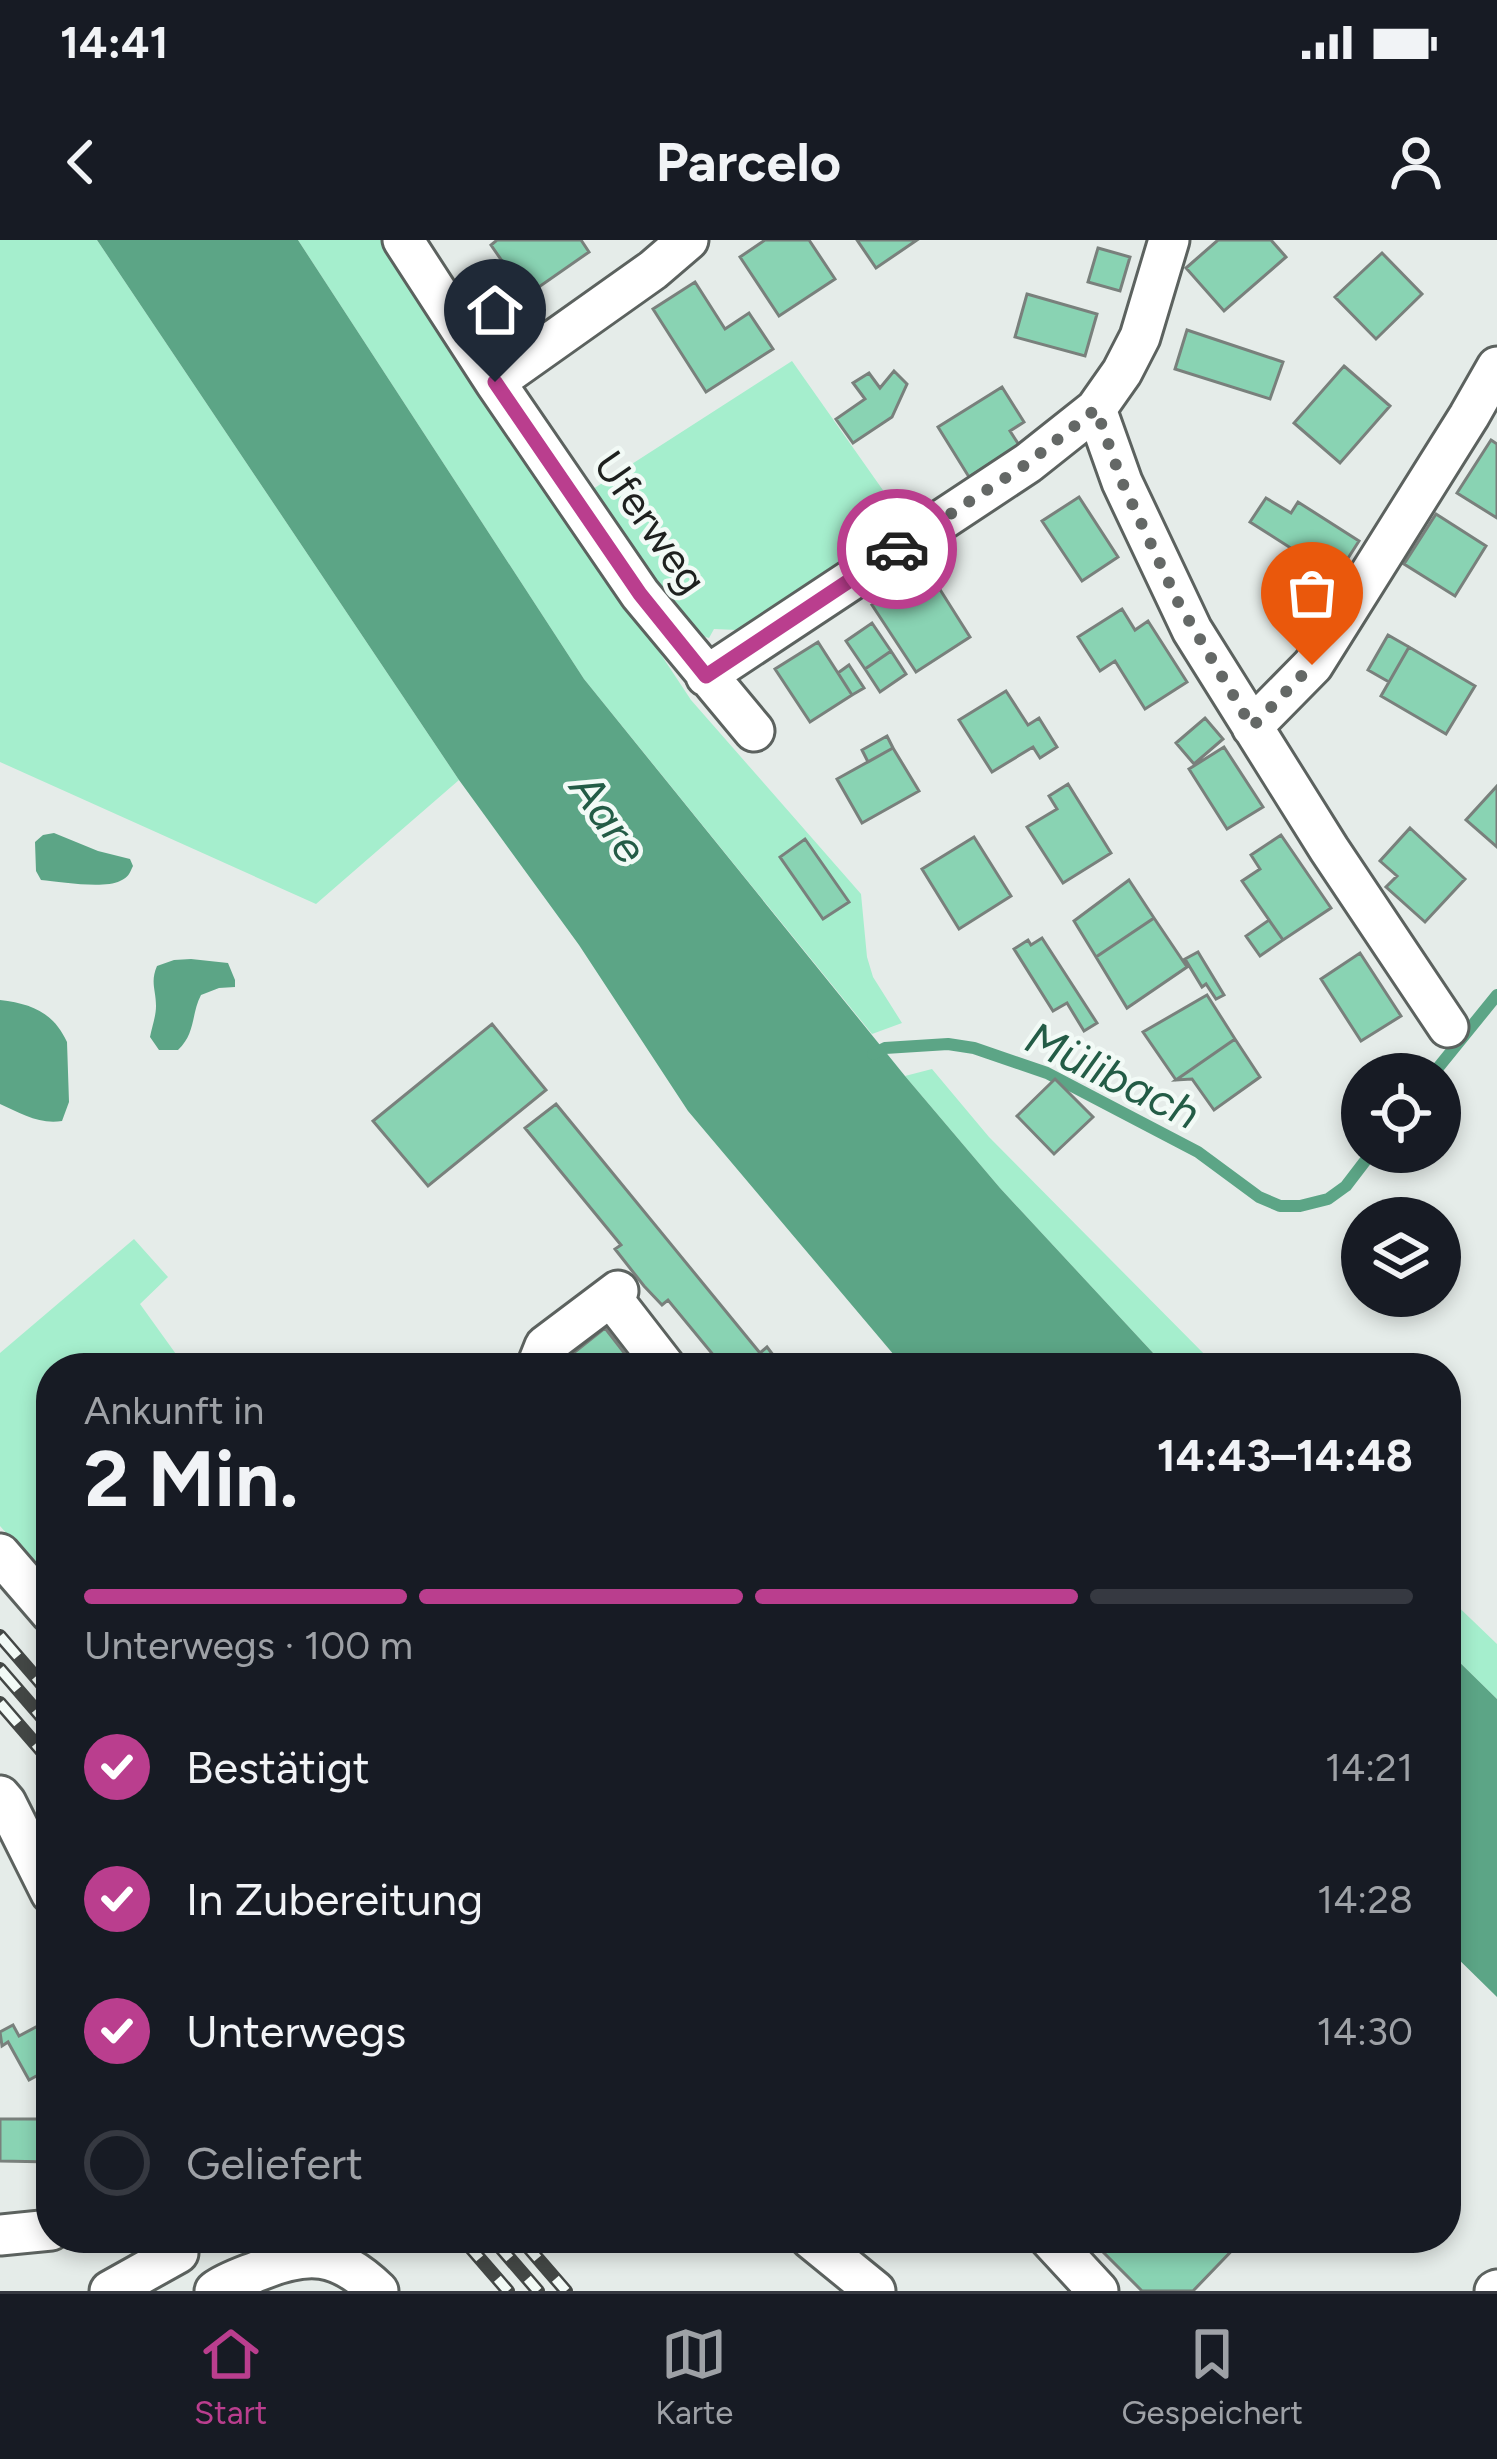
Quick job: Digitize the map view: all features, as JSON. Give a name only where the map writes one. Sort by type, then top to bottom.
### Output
[{"type":"street","name":"Uferweg","points":[[403,240],[640,594],[754,730]]},
{"type":"street","points":[[495,382],[688,240]]},
{"type":"street","points":[[706,676],[1028,463],[1096,409],[1140,337],[1169,240]]},
{"type":"street","points":[[1252,727],[1312,665],[1497,367]]},
{"type":"street","points":[[1096,409],[1122,482],[1192,630],[1448,1027]]},
{"type":"street","points":[[542,1353],[545,1346],[614,1294],[655,1353]]},
{"type":"street","points":[[0,1554],[36,1596]]},
{"type":"street","points":[[0,1796],[36,1863]]},
{"type":"street","points":[[0,2235],[36,2231]]},
{"type":"street","points":[[110,2291],[178,2253]]},
{"type":"street","points":[[828,2253],[875,2291]]},
{"type":"street","points":[[1063,2253],[1098,2291]]},
{"type":"street","points":[[215,2291],[289,2258],[325,2257],[360,2273],[378,2291]]},
{"type":"shaded area","points":[[0,240],[97,240],[459,780],[316,904],[0,762]]},
{"type":"shaded area","points":[[298,240],[387,240],[691,700],[861,894],[873,977],[902,1023],[872,1034],[584,679]]},
{"type":"shaded area","points":[[792,361],[911,530],[743,638],[737,630],[714,629],[709,638],[663,596],[593,489]]},
{"type":"shaded area","points":[[932,1069],[989,1137],[1203,1353],[1153,1353],[1000,1188],[905,1076]]},
{"type":"shaded area","points":[[134,1239],[168,1277],[140,1304],[175,1353],[36,1353],[36,1567],[0,1526],[0,1353]]},
{"type":"shaded area","points":[[1461,1609],[1497,1644],[1497,1699],[1461,1664]]},
{"type":"water","name":"Aare","points":[[97,240],[298,240],[584,679],[905,1076],[1000,1188],[1153,1353],[892,1353],[688,1111],[579,945],[459,780]]},
{"type":"water","points":[[54,833],[130,859],[133,866],[127,877],[113,883],[41,880],[35,842]]},
{"type":"water","points":[[191,959],[228,963],[235,987],[201,995],[184,1044],[178,1050],[159,1050],[150,1037],[157,966]]},
{"type":"water","points":[[0,1000],[40,1011],[67,1042],[69,1102],[62,1121],[38,1120],[0,1104]]},
{"type":"water","points":[[1461,1664],[1497,1699],[1497,1997],[1461,1962]]},
{"type":"building","points":[[497,240],[581,240],[589,252],[526,296],[491,245]]},
{"type":"building","points":[[765,240],[809,240],[835,279],[779,316],[740,257]]},
{"type":"building","points":[[857,240],[917,240],[876,268]]},
{"type":"building","points":[[1218,240],[1271,240],[1286,257],[1224,311],[1186,268]]},
{"type":"building","points":[[1098,248],[1130,257],[1120,291],[1088,282]]},
{"type":"building","points":[[1382,253],[1422,294],[1376,339],[1335,297]]},
{"type":"building","points":[[695,282],[725,329],[749,313],[773,349],[706,392],[653,309]]},
{"type":"building","points":[[1027,294],[1097,314],[1085,356],[1015,337]]},
{"type":"building","points":[[1187,330],[1283,362],[1270,399],[1175,369]]},
{"type":"building","points":[[1344,366],[1390,406],[1340,463],[1294,423]]},
{"type":"building","points":[[894,371],[907,384],[892,417],[853,443],[836,419],[865,399],[853,383],[869,373],[880,388]]},
{"type":"building","points":[[1002,387],[1024,422],[1010,431],[1019,445],[969,477],[938,427]]},
{"type":"building","points":[[1491,440],[1497,444],[1497,518],[1457,493]]},
{"type":"building","points":[[1079,497],[1118,557],[1082,581],[1042,521]]},
{"type":"building","points":[[1266,498],[1291,513],[1298,502],[1359,541],[1336,577],[1250,522]]},
{"type":"building","points":[[1436,514],[1486,546],[1455,596],[1404,564]]},
{"type":"building","points":[[927,569],[970,637],[916,672],[872,605]]},
{"type":"building","points":[[1122,609],[1135,630],[1148,621],[1187,682],[1145,709],[1115,661],[1100,671],[1078,637]]},
{"type":"building","points":[[872,623],[891,651],[865,669],[846,641]]},
{"type":"building","points":[[1388,635],[1409,647],[1389,682],[1368,670]]},
{"type":"building","points":[[818,642],[852,695],[810,722],[775,669]]},
{"type":"building","points":[[1409,647],[1475,686],[1446,734],[1381,696]]},
{"type":"building","points":[[891,651],[906,674],[880,692],[865,669]]},
{"type":"building","points":[[849,665],[864,688],[852,695],[838,673]]},
{"type":"building","points":[[1006,691],[1028,725],[1039,718],[1057,747],[1040,758],[1033,747],[992,772],[959,720]]},
{"type":"building","points":[[1205,718],[1223,739],[1194,764],[1176,743]]},
{"type":"building","points":[[887,736],[893,748],[868,762],[862,750]]},
{"type":"building","points":[[1224,747],[1263,807],[1227,829],[1189,769]]},
{"type":"building","points":[[893,748],[919,791],[862,823],[837,779]]},
{"type":"building","points":[[1068,784],[1111,853],[1063,883],[1027,827],[1057,809],[1049,796]]},
{"type":"building","points":[[1497,786],[1497,847],[1466,820]]},
{"type":"building","points":[[1410,828],[1465,879],[1425,922],[1386,887],[1397,876],[1380,861]]},
{"type":"building","points":[[1281,835],[1331,908],[1283,940],[1242,881],[1260,869],[1251,855]]},
{"type":"building","points":[[974,837],[1011,896],[959,929],[922,869]]},
{"type":"building","points":[[805,839],[849,902],[823,919],[780,857]]},
{"type":"building","points":[[1129,880],[1154,918],[1096,957],[1074,921]]},
{"type":"building","points":[[1154,918],[1187,967],[1127,1008],[1096,957]]},
{"type":"building","points":[[1269,920],[1283,940],[1260,956],[1246,936]]},
{"type":"building","points":[[1042,938],[1097,1023],[1084,1031],[1067,1003],[1053,1011],[1014,949]]},
{"type":"building","points":[[1198,952],[1224,995],[1216,999],[1206,984],[1202,987],[1185,959]]},
{"type":"building","points":[[1360,953],[1401,1016],[1361,1041],[1321,979]]},
{"type":"building","points":[[1207,995],[1235,1039],[1176,1080],[1143,1032]]},
{"type":"building","points":[[492,1024],[546,1090],[428,1186],[373,1121]]},
{"type":"building","points":[[1235,1039],[1260,1077],[1214,1110],[1192,1079],[1176,1080]]},
{"type":"building","points":[[1055,1079],[1093,1117],[1054,1154],[1017,1116]]},
{"type":"building","points":[[556,1104],[760,1353],[712,1353],[668,1300],[662,1305],[644,1286],[615,1249],[621,1245],[525,1128]]},
{"type":"building","points":[[605,1328],[624,1353],[573,1353]]},
{"type":"building","points":[[13,2025],[19,2036],[36,2027],[36,2076],[29,2080],[8,2042],[2,2046],[0,2032]]},
{"type":"building","points":[[0,2119],[36,2119],[36,2162],[0,2161]]},
{"type":"building","points":[[1104,2253],[1230,2253],[1193,2291],[1142,2291]]},
{"type":"waterway","name":"Mülibach","points":[[1450,1053],[1497,995]]},
{"type":"waterway","name":"Mülibach","points":[[873,1054],[885,1048],[948,1044],[1047,1073],[1198,1152],[1259,1197],[1280,1206],[1328,1199],[1356,1173]]},
{"type":"railway","points":[[0,1636],[36,1678]]},
{"type":"railway","points":[[0,1669],[36,1711]]},
{"type":"railway","points":[[0,1703],[36,1745]]},
{"type":"railway","points":[[475,2253],[508,2291]]},
{"type":"railway","points":[[505,2253],[538,2291]]},
{"type":"railway","points":[[533,2253],[566,2291]]},
{"type":"way so far","points":[[897,549],[1028,463],[1096,409],[1144,533],[1192,630],[1252,727],[1312,665]]},
{"type":"route","points":[[495,382],[640,594],[706,676],[897,549]]}]
